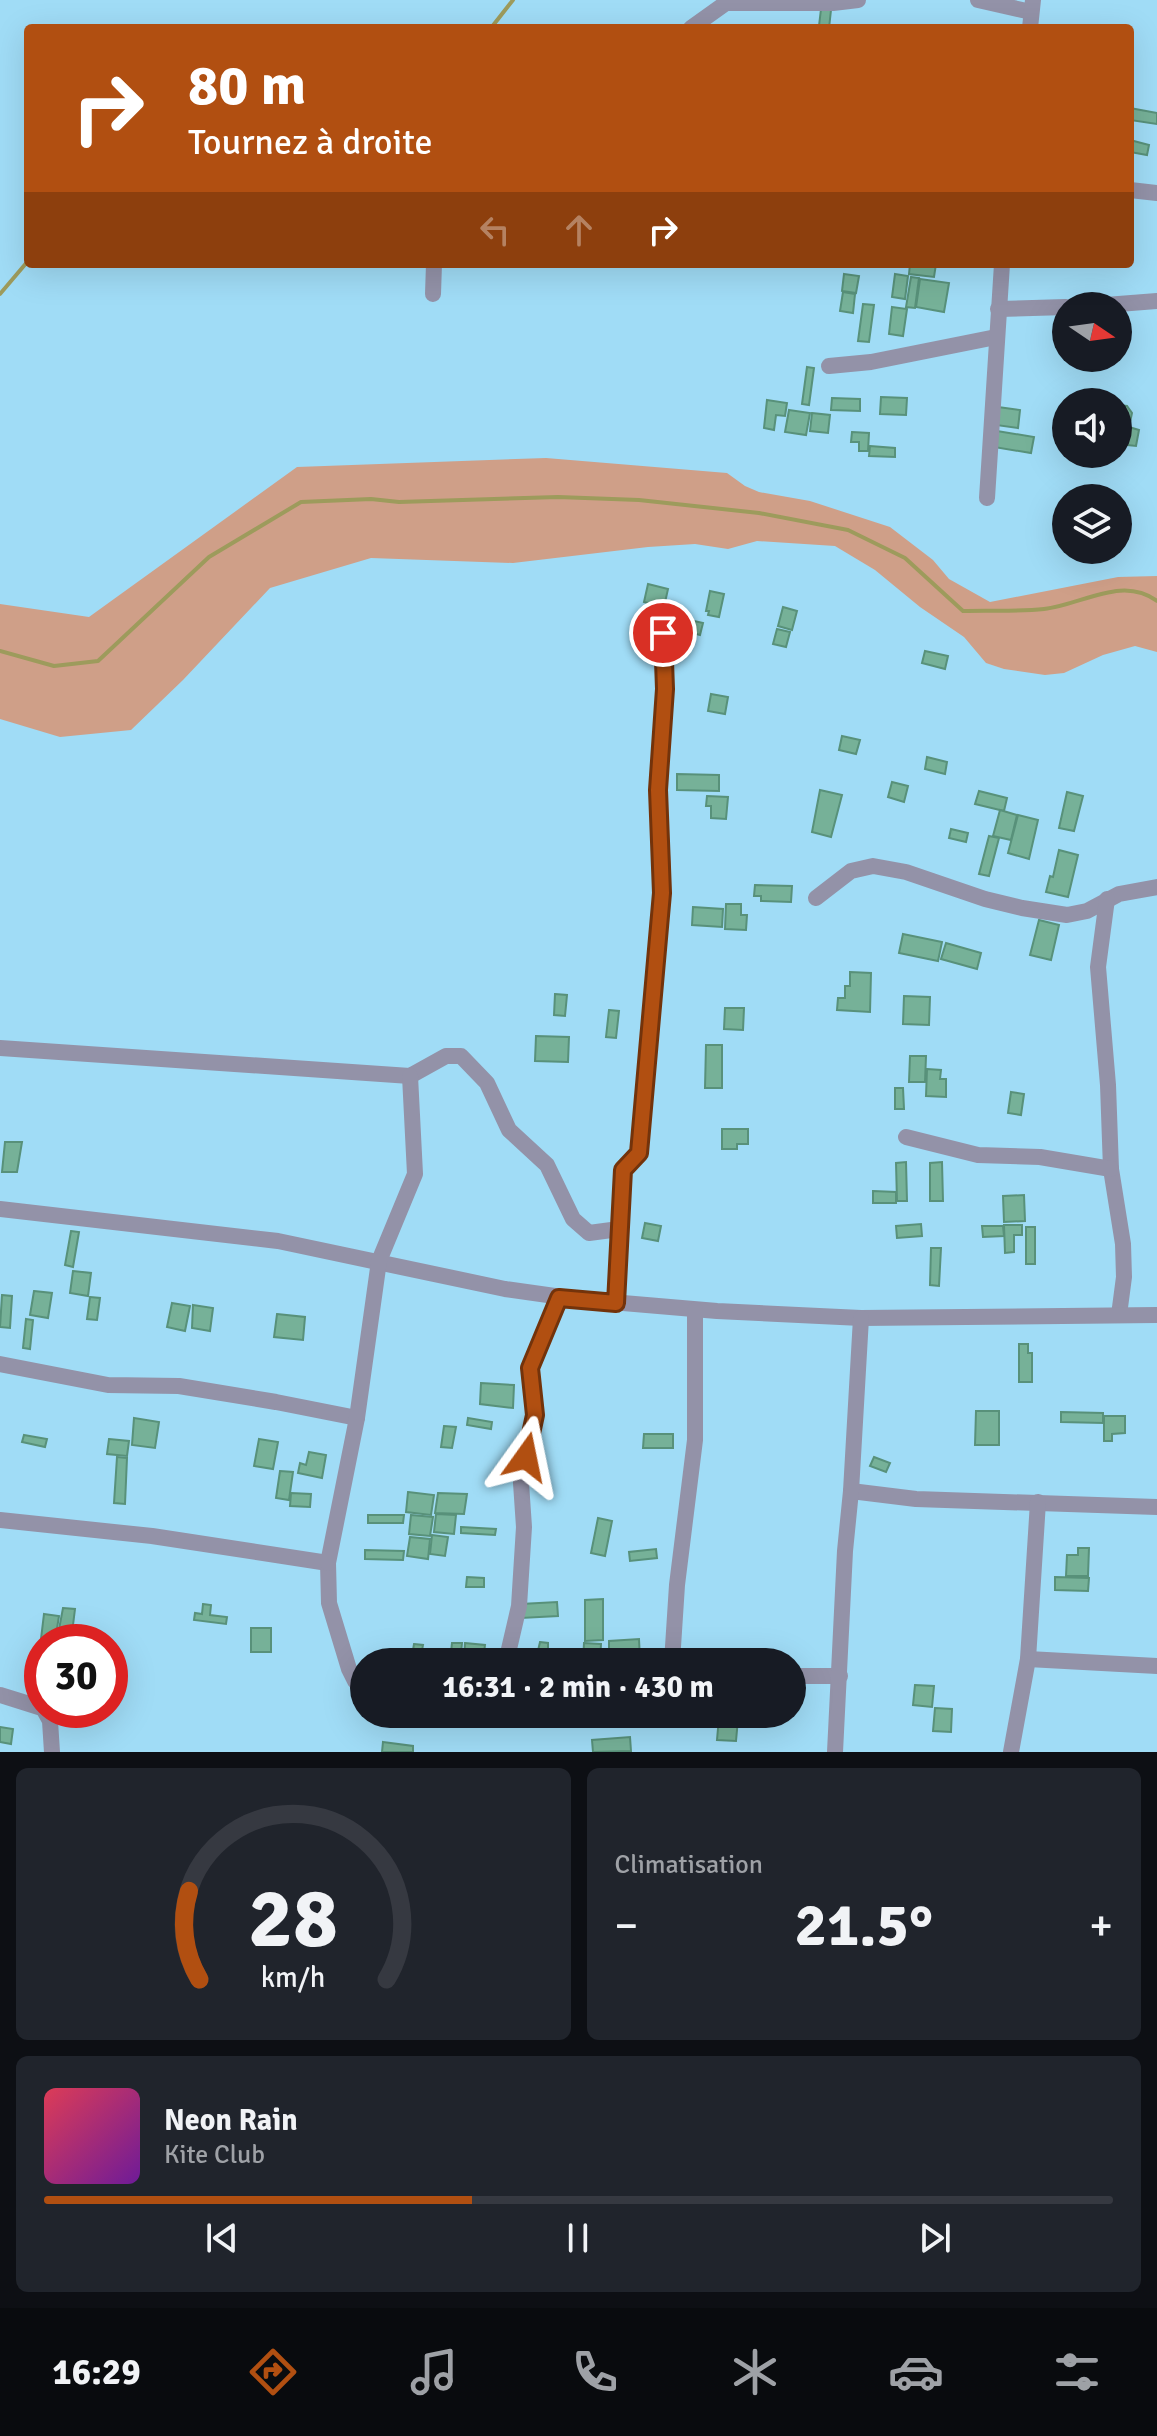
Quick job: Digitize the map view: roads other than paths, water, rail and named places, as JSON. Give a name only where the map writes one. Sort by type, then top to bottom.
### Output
[{"type":"street","points":[[697,24],[726,3],[858,0]]},
{"type":"street","points":[[978,0],[1031,13]]},
{"type":"street","points":[[1134,190],[1157,193]]},
{"type":"street","points":[[433,294],[434,268]]},
{"type":"street","points":[[987,498],[1002,268]]},
{"type":"street","points":[[1132,303],[1157,301]]},
{"type":"street","points":[[998,309],[1052,307]]},
{"type":"street","points":[[829,366],[871,362],[996,337]]},
{"type":"street","points":[[616,1303],[624,1168],[639,1153],[662,893],[658,790],[665,689],[663,633]]},
{"type":"street","points":[[816,898],[851,871],[873,866],[906,872],[985,899],[1038,911],[1079,913],[1119,894],[1157,887]]},
{"type":"street","points":[[1107,899],[1098,967],[1108,1085],[1111,1169],[1123,1244],[1124,1277],[1119,1315]]},
{"type":"street","points":[[0,1048],[410,1076],[446,1056],[461,1056],[487,1083],[509,1130],[547,1165],[573,1219],[589,1233],[619,1229]]},
{"type":"street","points":[[350,1671],[329,1603],[328,1563],[357,1418],[379,1261],[415,1174],[410,1076]]},
{"type":"street","points":[[906,1137],[978,1155],[1040,1157],[1111,1169]]},
{"type":"street","points":[[0,1209],[278,1241],[559,1298],[695,1310],[861,1318],[1157,1315]]},
{"type":"street","points":[[509,1648],[519,1606],[524,1527],[521,1483],[535,1415],[530,1368],[559,1298]]},
{"type":"street","points":[[673,1648],[677,1585],[695,1440],[695,1310]]},
{"type":"street","points":[[835,1752],[861,1318]]},
{"type":"street","points":[[0,1364],[108,1385],[179,1386],[357,1418]]},
{"type":"street","points":[[851,1491],[916,1499],[1157,1507]]},
{"type":"street","points":[[1011,1752],[1028,1659],[1038,1502]]},
{"type":"street","points":[[0,1520],[152,1536],[328,1563]]},
{"type":"street","points":[[1028,1659],[1157,1666]]},
{"type":"street","points":[[806,1676],[840,1676]]},
{"type":"street","points":[[0,1695],[24,1703]]},
{"type":"street","points":[[50,1728],[52,1752]]},
{"type":"waterway","points":[[494,24],[513,0]]},
{"type":"waterway","points":[[0,294],[24,266]]},
{"type":"waterway","points":[[0,651],[54,666],[98,661],[209,557],[301,502],[558,497],[639,500],[759,513],[848,530],[905,558],[963,611],[1044,609],[1116,591],[1144,594],[1157,601]]}]
